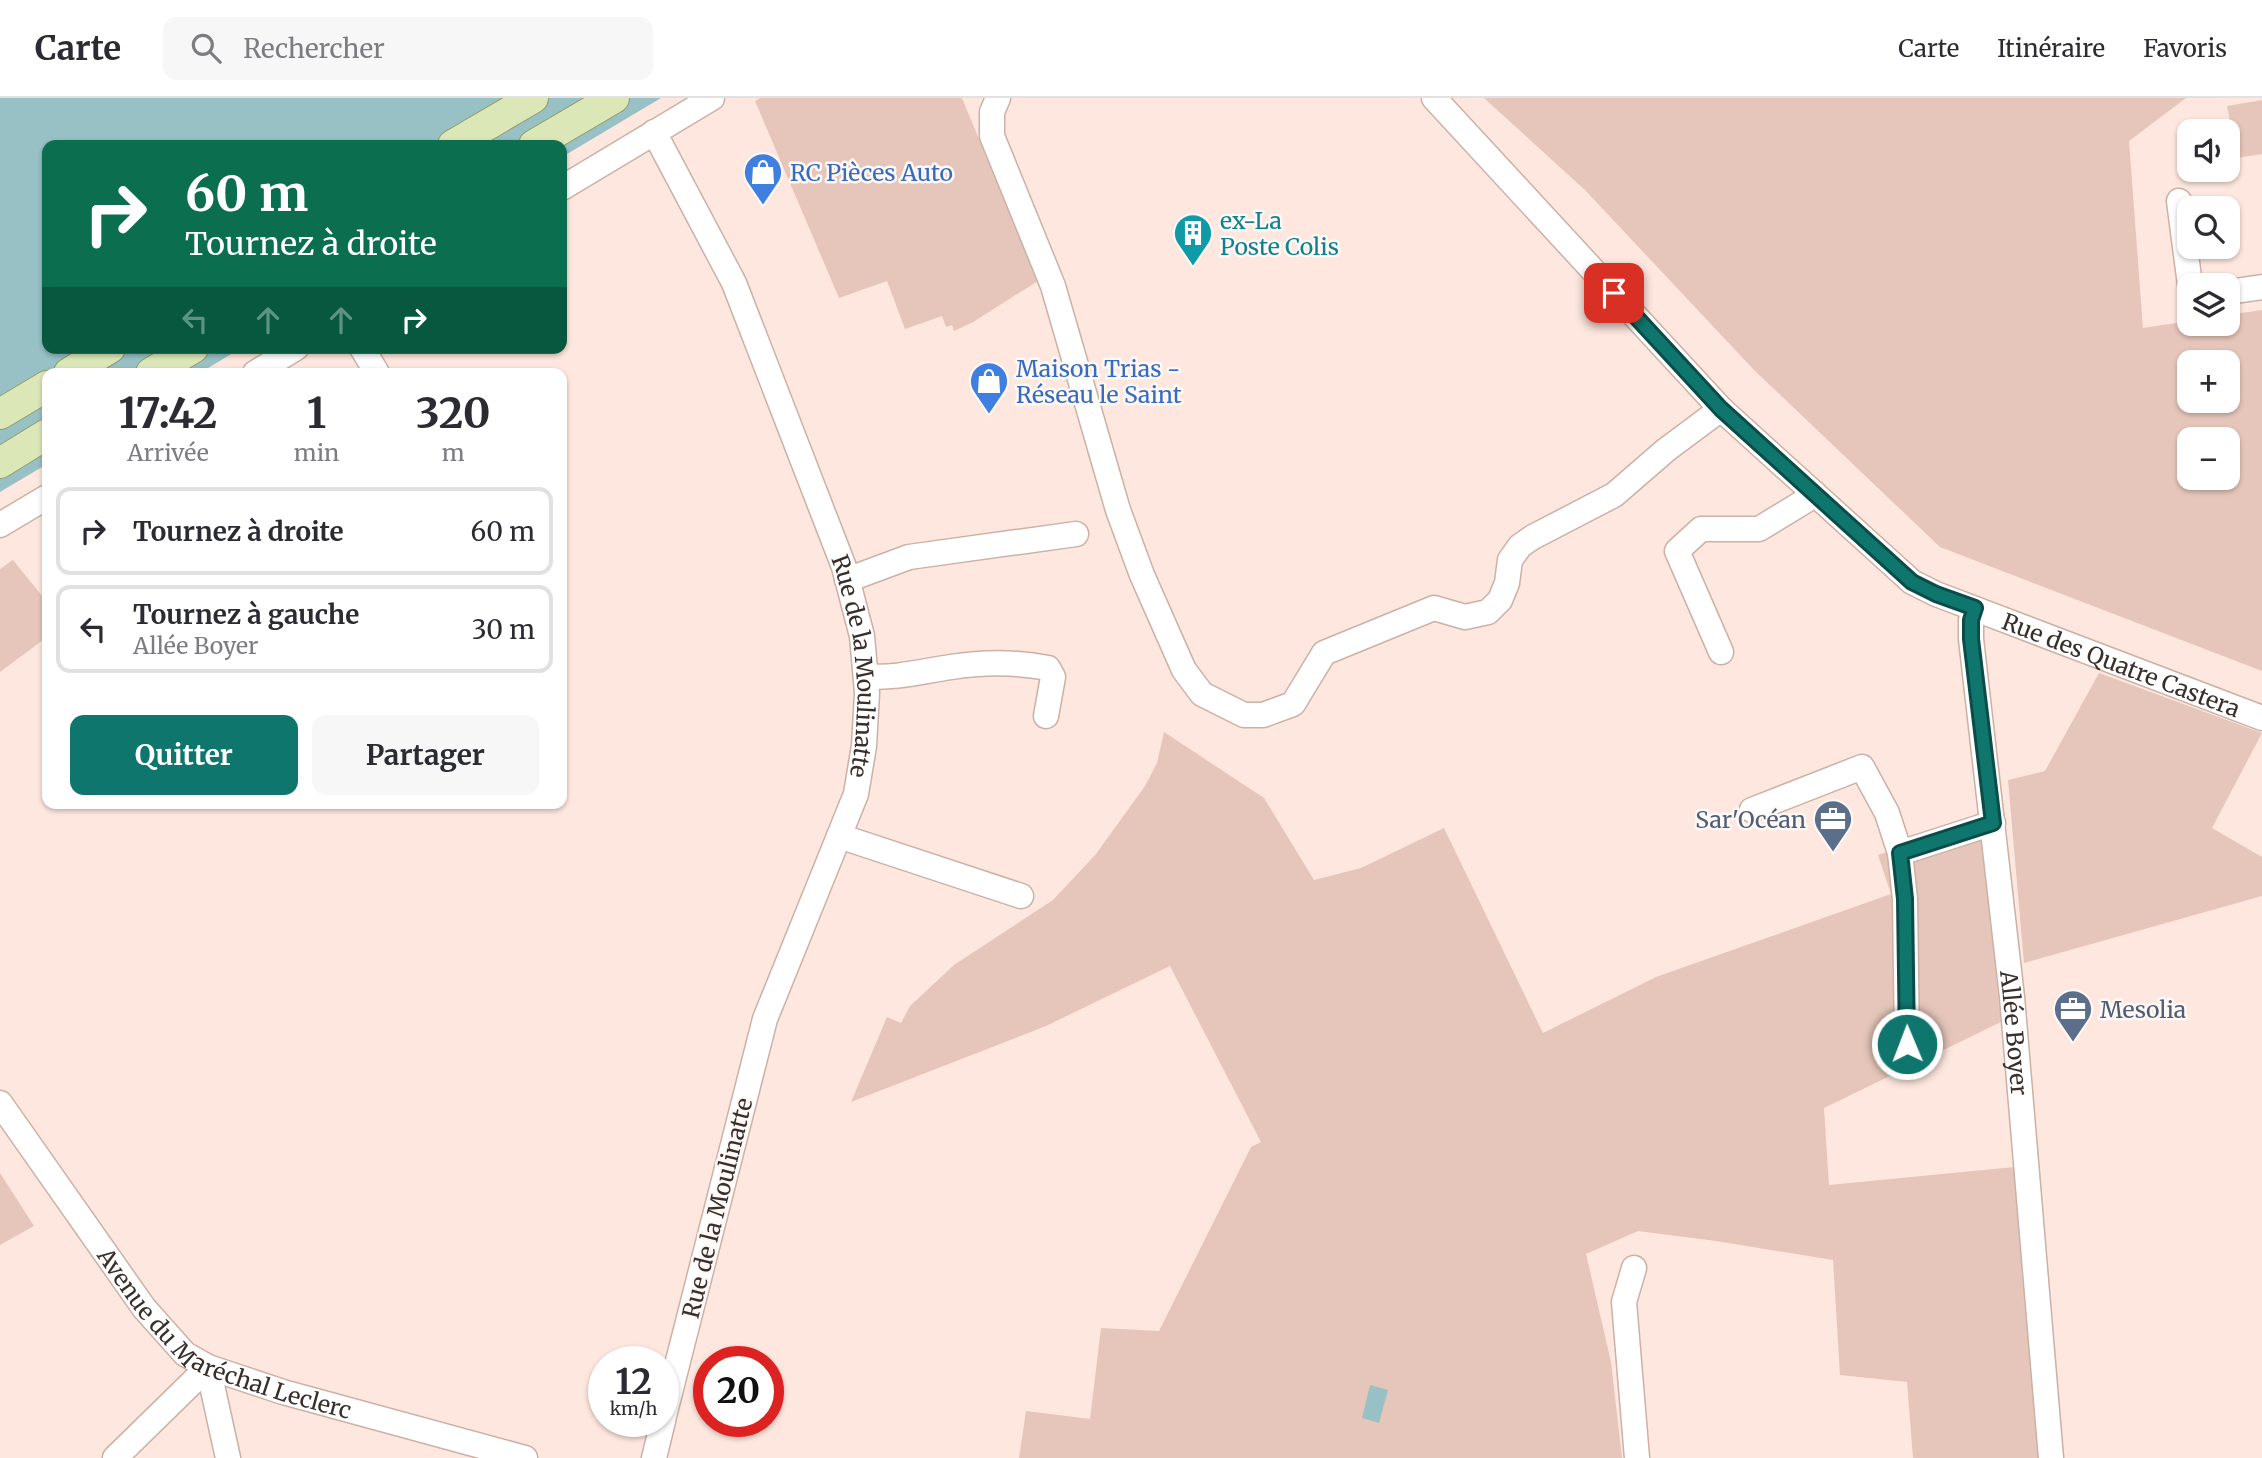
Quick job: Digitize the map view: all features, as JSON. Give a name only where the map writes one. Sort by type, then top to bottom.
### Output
[{"type":"main road","points":[[462,140],[533,98]]},
{"type":"main road","points":[[543,140],[614,98]]},
{"type":"main road","points":[[77,368],[100,354]]},
{"type":"main road","points":[[159,368],[182,354]]},
{"type":"main road","points":[[0,414],[42,389]]},
{"type":"main road","points":[[0,463],[42,438]]},
{"type":"street","points":[[567,185],[712,98]]},
{"type":"street","points":[[998,98],[992,112],[992,136],[1053,286],[1118,510],[1142,575],[1184,670],[1202,694],[1224,707],[1244,715],[1263,715],[1293,704],[1324,653],[1434,608],[1465,617],[1488,612],[1500,600],[1507,583],[1510,560],[1520,546],[1614,495],[1666,450],[1721,409]]},
{"type":"street","name":"Rue des Quatre Castera","points":[[1434,98],[1721,409],[1912,582],[1936,594],[2262,718]]},
{"type":"street","name":"Rue de la Moulinatte","points":[[654,132],[734,283],[847,580],[862,636],[866,676],[864,746],[856,794],[765,1019],[679,1358]]},
{"type":"street","points":[[2240,290],[2262,287]]},
{"type":"street","points":[[263,368],[286,354]]},
{"type":"street","points":[[1721,652],[1677,551],[1701,529],[1759,529],[1814,493]]},
{"type":"street","points":[[0,525],[42,500]]},
{"type":"street","points":[[847,580],[909,557],[1076,534]]},
{"type":"street","name":"Allée Boyer","points":[[1975,608],[1971,620],[1971,639],[2012,997],[2051,1458]]},
{"type":"street","points":[[866,676],[883,678],[956,666],[1025,663],[1048,668],[1053,677],[1046,716]]},
{"type":"street","points":[[1752,810],[1862,766],[1887,813],[1900,853],[1905,899],[1907,1044]]},
{"type":"street","points":[[1900,853],[1993,823]]},
{"type":"street","points":[[839,836],[1021,896]]},
{"type":"street","name":"Avenue du Maréchal Leclerc","points":[[0,1103],[144,1308],[185,1354],[208,1367],[283,1392],[525,1458]]},
{"type":"street","points":[[1634,1268],[1624,1302],[1637,1458]]},
{"type":"street","points":[[116,1458],[208,1367]]},
{"type":"street","points":[[208,1367],[229,1458]]},
{"type":"street","name":"Rue de la Moulinatte","points":[[654,1458],[659,1437]]},
{"type":"shaded area","points":[[760,98],[962,98],[1038,281],[954,331],[952,325],[946,327],[942,316],[905,329],[887,281],[839,298],[755,101]]},
{"type":"shaded area","points":[[1484,98],[2186,98],[2129,141],[2143,328],[2177,323],[2177,336],[2240,336],[2240,313],[2262,310],[2262,671],[1940,547],[1754,370],[1585,190]]},
{"type":"shaded area","points":[[2262,100],[2262,154],[2240,158],[2240,119],[2230,119],[2227,106]]},
{"type":"shaded area","points":[[13,560],[42,596],[42,641],[0,672],[0,569]]},
{"type":"shaded area","points":[[2099,673],[2262,733],[2212,828],[2262,857],[2262,896],[2024,963],[2008,780],[2045,771]]},
{"type":"shaded area","points":[[1164,732],[1264,798],[1314,880],[1361,868],[1444,828],[1543,1033],[1656,977],[1891,894],[1878,855],[1980,819],[2001,1022],[1824,1108],[1829,1185],[2014,1167],[2039,1458],[1913,1458],[1907,1382],[1840,1375],[1833,1260],[1638,1231],[1586,1254],[1611,1362],[1622,1458],[1019,1458],[1026,1411],[1090,1419],[1101,1328],[1159,1331],[1251,1147],[1261,1142],[1170,966],[1046,1026],[851,1102],[887,1017],[901,1023],[910,1006],[954,965],[1053,900],[1096,854],[1145,786],[1157,763]]},
{"type":"shaded area","points":[[0,1173],[34,1226],[0,1245]]},
{"type":"water","points":[[0,98],[661,98],[567,154],[567,140],[42,140],[42,354],[231,354],[208,368],[42,368],[42,467],[0,492]]},
{"type":"water","points":[[1370,1385],[1388,1390],[1379,1423],[1362,1418]]},
{"type":"place","name":"RC Pièces Auto","points":[[763,206]]},
{"type":"place","name":"ex-La Poste Colis","points":[[1193,267]]},
{"type":"place","name":"Maison Trias - Réseau le Saint","points":[[989,415]]},
{"type":"place","name":"Sar'Océan","points":[[1833,853]]},
{"type":"place","name":"Mesolia","points":[[2073,1043]]},
{"type":"route","points":[[1614,293],[1721,409],[1912,582],[1975,608],[1971,620],[1971,639],[1993,823],[1900,853],[1905,899],[1907,1044]]}]
